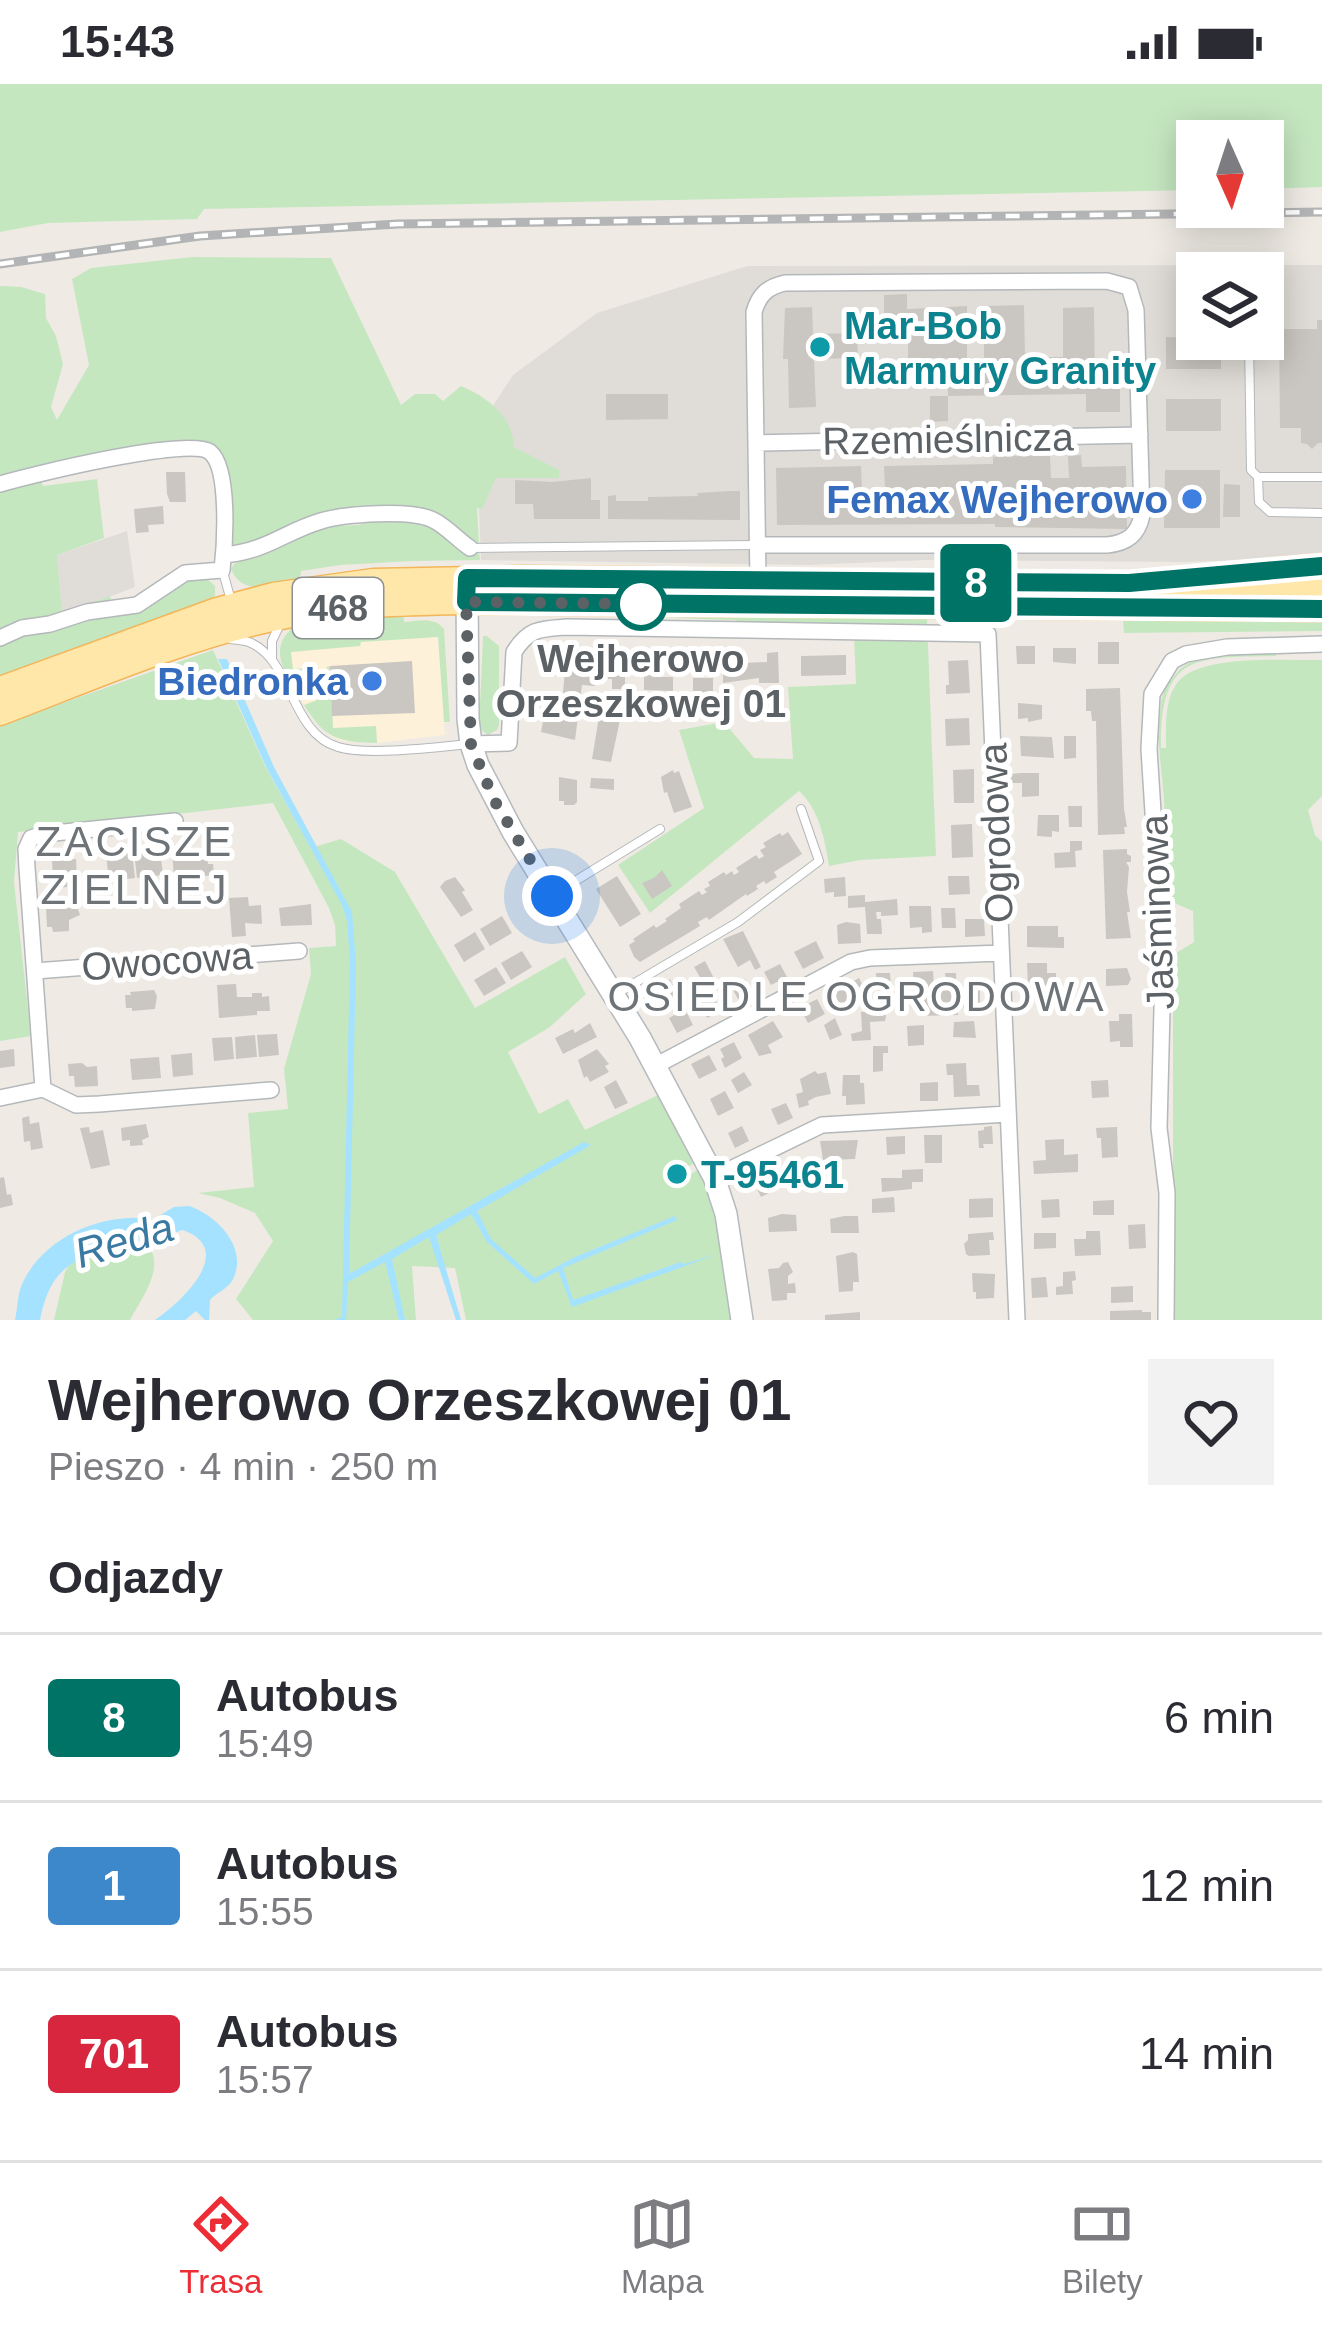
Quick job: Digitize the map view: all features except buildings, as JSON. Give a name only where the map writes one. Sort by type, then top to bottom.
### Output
[{"type":"main road","points":[[1129,583],[1322,566]]},
{"type":"main road","name":"468","points":[[0,689],[225,608],[373,580],[467,590],[1322,609]]},
{"type":"main road","name":"468","points":[[0,713],[212,635],[284,616],[467,590],[758,581],[1322,586]]},
{"type":"street","points":[[758,545],[1107,545],[1131,538],[1142,515],[1136,310],[1129,287],[1119,283],[785,283],[764,292],[754,312],[758,581]]},
{"type":"street","name":"Rzemieślnicza","points":[[756,443],[1140,435]]},
{"type":"street","points":[[0,484],[167,448],[199,446],[220,466],[226,542],[223,562]]},
{"type":"street","points":[[0,638],[87,612],[137,605],[185,573],[250,553],[320,521],[398,514],[432,519],[470,548]]},
{"type":"street","points":[[467,590],[471,744],[494,800],[655,1066],[713,1177],[726,1214],[742,1320]]},
{"type":"street","name":"Ogrodowa","points":[[471,744],[509,743],[514,652],[532,632],[567,627],[988,634],[1017,1320]]},
{"type":"street","name":"Jaśminowa","points":[[1166,1320],[1167,1193],[1159,1128],[1163,970],[1149,749],[1152,694],[1172,661],[1186,654],[1228,647],[1322,644]]},
{"type":"street","points":[[43,1089],[26,849],[31,838],[175,820]]},
{"type":"street","name":"Owocowa","points":[[34,971],[299,951]]},
{"type":"street","points":[[655,1066],[851,962],[1001,953]]},
{"type":"street","points":[[0,1098],[43,1089],[76,1105],[271,1090]]},
{"type":"street","points":[[713,1177],[822,1125],[1008,1114]]},
{"type":"lane","points":[[1249,360],[1251,470],[1258,477],[1259,502],[1270,512],[1322,513]]},
{"type":"lane","points":[[1258,477],[1322,477]]},
{"type":"lane","points":[[470,548],[758,545]]},
{"type":"lane","points":[[223,562],[225,608]]},
{"type":"lane","points":[[272,661],[272,641],[284,616]]},
{"type":"lane","points":[[212,635],[251,643],[272,661],[311,728],[337,747],[471,744]]},
{"type":"lane","points":[[613,995],[738,922],[819,861],[801,809]]},
{"type":"lane","points":[[552,896],[660,829]]},
{"type":"shaded area","points":[[1176,265],[1176,360],[1284,360],[1284,265],[1322,265],[1322,553],[1185,562],[927,560],[808,565],[481,560],[476,432],[513,375],[597,313],[747,266]]},
{"type":"shaded area","points":[[127,531],[135,587],[62,615],[57,555]]},
{"type":"shaded area","points":[[403,611],[404,622],[432,620],[444,629],[450,722],[444,723],[445,735],[377,743],[332,737],[313,719],[283,671],[279,651],[286,633],[292,627]]},
{"type":"green space","points":[[0,84],[1322,84],[1322,187],[1284,188],[1284,120],[1176,120],[1176,190],[204,209],[197,219],[48,223],[0,232]]},
{"type":"green space","points":[[192,257],[331,258],[401,405],[415,394],[435,394],[443,401],[461,386],[504,417],[514,447],[559,470],[559,478],[496,478],[482,509],[477,508],[479,545],[388,510],[235,548],[214,451],[0,478],[0,286],[45,294],[46,318],[63,364],[51,407],[57,420],[89,365],[72,279],[91,268]]},
{"type":"green space","points":[[40,478],[43,486],[97,479],[104,538],[57,555],[62,613],[111,596],[109,604],[0,635],[0,488]]},
{"type":"green space","points":[[381,519],[422,520],[467,551],[479,552],[480,560],[340,565],[301,571],[300,578],[261,587],[243,584],[231,569],[318,527]]},
{"type":"green space","points":[[205,577],[215,586],[215,596],[204,602],[0,676],[0,642],[13,633],[117,610],[184,578]]},
{"type":"green space","points":[[403,611],[404,622],[431,621],[444,629],[450,722],[444,722],[438,637],[291,652],[293,669],[312,668],[311,681],[296,692],[285,673],[280,647],[300,622]]},
{"type":"green space","points":[[670,618],[927,618],[936,856],[829,866],[816,816],[799,791],[650,913],[618,865],[704,808],[679,730],[724,722],[754,758],[793,759],[788,687],[856,684],[854,636],[736,620]]},
{"type":"green space","points":[[1123,620],[1322,622],[1322,631],[1124,633]]},
{"type":"green space","points":[[483,636],[499,646],[499,725],[488,735],[479,728]]},
{"type":"green space","points":[[213,650],[265,766],[311,848],[341,839],[395,872],[475,1008],[565,957],[586,994],[550,1027],[508,1052],[539,1114],[568,1099],[585,1130],[660,1094],[697,1162],[685,1168],[679,1160],[664,1169],[673,1185],[699,1169],[716,1205],[734,1320],[466,1320],[455,1268],[412,1266],[416,1320],[253,1320],[236,1299],[273,1241],[255,1213],[198,1193],[254,1187],[248,1113],[288,1109],[284,1069],[311,974],[309,948],[336,946],[329,908],[273,803],[18,832],[14,882],[31,1036],[0,1041],[0,725]]},
{"type":"green space","points":[[1276,654],[1224,658],[1188,667],[1167,693],[1161,748],[1166,748],[1170,698],[1188,673],[1223,663],[1322,660],[1322,796],[1308,810],[1315,835],[1322,842],[1322,1320],[1173,1320],[1173,955],[1194,942],[1193,911],[1167,900],[1158,737],[1161,702],[1165,687],[1192,661],[1225,655]]},
{"type":"green space","points":[[330,666],[333,728],[376,726],[377,743],[334,736],[304,705],[324,695]]},
{"type":"green space","points":[[147,1243],[153,1272],[130,1320],[54,1320],[65,1272],[75,1255]]},
{"type":"water","points":[[218,659],[227,659],[274,767],[352,912],[356,964],[349,1274],[584,1142],[591,1145],[477,1211],[491,1239],[535,1278],[675,1216],[677,1220],[563,1268],[573,1300],[718,1254],[572,1307],[558,1271],[534,1284],[487,1242],[471,1214],[436,1235],[461,1320],[456,1320],[429,1237],[392,1259],[405,1320],[399,1320],[385,1262],[348,1282],[346,1320],[334,1320],[342,1317],[347,921],[266,767]]},
{"type":"water","name":"Reda","points":[[189,1206],[220,1225],[237,1257],[232,1281],[210,1300],[209,1320],[196,1311],[185,1320],[155,1320],[178,1302],[205,1263],[199,1239],[183,1230],[148,1245],[119,1248],[75,1262],[56,1278],[40,1320],[15,1320],[23,1282],[46,1251],[61,1240],[97,1223],[154,1219],[174,1207]]},
{"type":"railway","points":[[0,264],[200,236],[398,224],[1322,212]]},
{"type":"bus line","name":"8","points":[[1322,566],[1086,584],[467,578],[466,602],[1322,609]]},
{"type":"place","name":"Mar-Bob Marmury Granity","points":[[820,347]]},
{"type":"place","name":"Femax Wejherowo","points":[[1192,499]]},
{"type":"place","name":"Wejherowo Orzeszkowej 01","points":[[641,604]]},
{"type":"place","name":"Biedronka","points":[[372,681]]},
{"type":"place","name":"T-95461","points":[[677,1174]]},
{"type":"district","name":"ZACISZE ZIELNEJ","points":[[135,866]]},
{"type":"district","name":"OSIEDLE OGRODOWA","points":[[857,996]]},
{"type":"route","points":[[552,896],[494,800],[471,744],[466,602],[641,604]]}]
